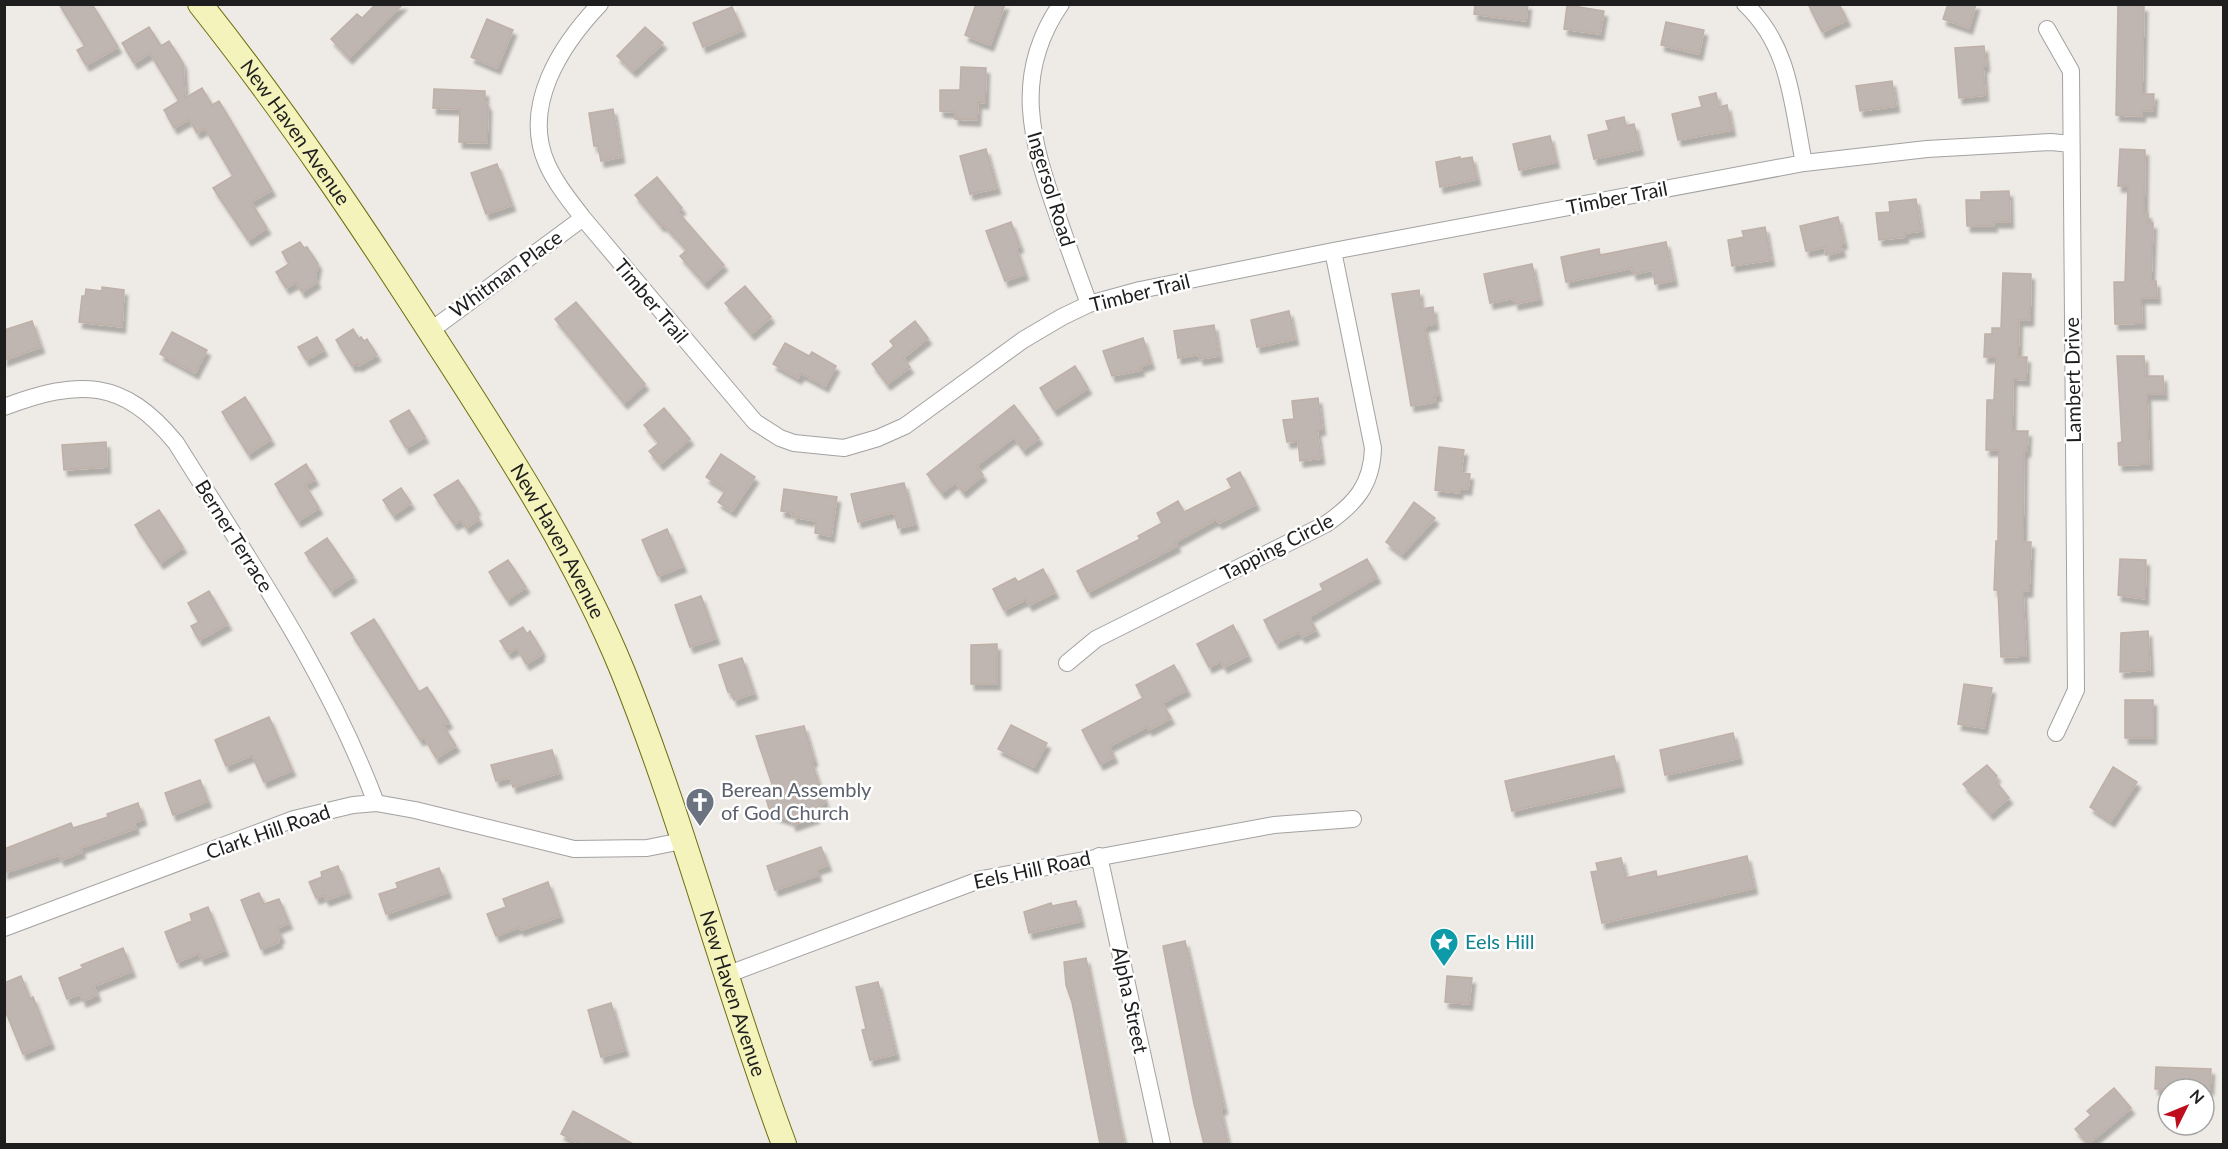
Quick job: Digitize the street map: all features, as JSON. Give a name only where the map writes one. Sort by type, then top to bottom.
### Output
[{"type":"main road","name":"New Haven Avenue","points":[[200,4],[312,152],[430,331],[536,498],[598,615],[642,723],[756,1070],[784,1144]]},
{"type":"street","name":"Timber Trail","points":[[600,4],[565,45],[544,89],[540,112],[541,141],[546,163],[561,189],[583,218],[743,411],[780,438],[809,447],[844,448],[878,438],[905,426],[1023,340],[1089,304],[1140,290],[1333,251],[1804,163],[1927,149],[2042,142],[2071,144]]},
{"type":"street","name":"Ingersol Road","points":[[1061,4],[1041,41],[1034,69],[1030,117],[1038,159],[1089,304]]},
{"type":"street","points":[[1745,4],[1760,19],[1775,40],[1783,62],[1804,163]]},
{"type":"street","name":"Lambert Drive","points":[[2048,29],[2071,71],[2076,690],[2056,733]]},
{"type":"street","name":"Whitman Place","points":[[430,331],[583,218]]},
{"type":"street","name":"Tapping Circle","points":[[1067,663],[1096,639],[1326,524],[1353,503],[1363,491],[1370,478],[1373,448],[1333,251]]},
{"type":"street","name":"Berner Terrace","points":[[4,407],[51,393],[100,390],[123,396],[142,407],[160,423],[176,443],[287,621],[346,729],[376,803]]},
{"type":"street","name":"Clark Hill Road","points":[[4,928],[294,819],[326,810],[376,803],[416,810],[574,849],[647,848],[682,841]]},
{"type":"street","name":"Eels Hill Road","points":[[726,975],[982,879],[1274,825],[1353,819]]},
{"type":"street","name":"Alpha Street","points":[[1099,856],[1162,1144]]},
{"type":"building","points":[[59,4],[92,4],[118,47],[86,65],[77,50],[85,46]]},
{"type":"building","points":[[376,4],[403,4],[349,58],[331,39],[357,14],[362,18]]},
{"type":"building","points":[[976,4],[1005,4],[990,45],[965,35]]},
{"type":"building","points":[[1475,4],[1528,4],[1526,21],[1474,14]]},
{"type":"building","points":[[1808,4],[1839,4],[1847,20],[1822,32]]},
{"type":"building","points":[[1948,4],[1976,4],[1969,28],[1943,19]]},
{"type":"building","points":[[1567,5],[1604,11],[1600,34],[1564,29]]},
{"type":"building","points":[[2118,5],[2144,6],[2142,94],[2154,94],[2153,111],[2142,111],[2142,116],[2116,115]]},
{"type":"building","points":[[732,7],[742,30],[703,47],[693,23]]},
{"type":"building","points":[[487,19],[513,30],[497,68],[471,57]]},
{"type":"building","points":[[1666,22],[1704,30],[1699,54],[1661,45]]},
{"type":"building","points":[[149,27],[161,46],[169,41],[183,63],[185,98],[202,88],[212,105],[219,101],[272,190],[251,202],[267,228],[248,240],[213,188],[233,176],[205,128],[197,133],[189,119],[174,128],[164,110],[179,101],[150,53],[134,63],[122,43]]},
{"type":"building","points":[[645,27],[663,43],[633,71],[617,56]]},
{"type":"building","points":[[1984,46],[1985,95],[1959,98],[1955,48]]},
{"type":"building","points":[[961,67],[986,68],[985,103],[978,102],[977,120],[955,119],[955,112],[940,111],[940,90],[960,90]]},
{"type":"building","points":[[1892,81],[1896,106],[1860,111],[1856,86]]},
{"type":"building","points":[[434,89],[485,91],[485,101],[488,106],[487,143],[459,142],[460,109],[433,108]]},
{"type":"building","points":[[1716,93],[1719,107],[1727,105],[1732,130],[1678,140],[1672,114],[1702,107],[1699,97]]},
{"type":"building","points":[[613,109],[621,157],[601,161],[598,146],[594,146],[589,113]]},
{"type":"building","points":[[1624,117],[1626,126],[1634,124],[1640,149],[1594,159],[1588,135],[1609,130],[1606,121]]},
{"type":"building","points":[[1550,136],[1556,162],[1519,170],[1513,144]]},
{"type":"building","points":[[986,149],[997,188],[970,194],[960,156]]},
{"type":"building","points":[[2120,149],[2145,150],[2144,213],[2148,213],[2148,223],[2153,223],[2151,281],[2156,281],[2157,298],[2141,298],[2142,323],[2115,324],[2114,282],[2125,282],[2128,186],[2118,186]]},
{"type":"building","points":[[1460,157],[1460,159],[1472,157],[1477,179],[1440,187],[1436,162]]},
{"type":"building","points":[[497,164],[512,205],[486,214],[471,173]]},
{"type":"building","points":[[657,177],[682,208],[678,212],[724,265],[704,283],[680,256],[687,250],[663,224],[661,226],[635,195]]},
{"type":"building","points":[[2009,191],[2010,222],[1993,222],[1994,226],[1967,226],[1966,200],[1981,200],[1981,192]]},
{"type":"building","points":[[1916,199],[1921,231],[1905,233],[1905,237],[1879,240],[1876,213],[1890,212],[1889,202]]},
{"type":"building","points":[[1838,217],[1844,243],[1840,243],[1842,251],[1826,255],[1825,247],[1806,251],[1800,226]]},
{"type":"building","points":[[1011,222],[1020,246],[1016,248],[1025,274],[1005,281],[986,231]]},
{"type":"building","points":[[1765,227],[1771,260],[1732,266],[1728,240],[1744,237],[1742,231]]},
{"type":"building","points":[[300,242],[304,248],[307,247],[318,264],[315,278],[317,282],[302,292],[296,282],[286,288],[276,272],[289,264],[282,252]]},
{"type":"building","points":[[1666,242],[1674,280],[1655,284],[1653,270],[1633,274],[1632,268],[1566,282],[1561,257],[1599,249],[1600,255]]},
{"type":"building","points":[[1532,264],[1539,299],[1515,304],[1514,298],[1490,303],[1484,274]]},
{"type":"building","points":[[2003,273],[2031,274],[2030,320],[2019,320],[2018,357],[2027,357],[2026,380],[2013,379],[2012,431],[2028,431],[2027,451],[2024,451],[2023,542],[2031,542],[2029,591],[2023,591],[2026,656],[2001,657],[1998,590],[1994,590],[1996,541],[1998,541],[1999,450],[1986,450],[1987,400],[1994,400],[1996,357],[1984,357],[1985,334],[1992,334],[1992,328],[2001,328]]},
{"type":"building","points":[[745,286],[771,317],[751,334],[725,303]]},
{"type":"building","points":[[102,287],[124,290],[122,327],[79,322],[82,296],[85,296],[86,289],[102,291]]},
{"type":"building","points":[[1419,290],[1421,309],[1433,307],[1435,324],[1424,326],[1438,395],[1434,396],[1435,402],[1411,406],[1392,294]]},
{"type":"building","points":[[576,302],[645,384],[624,403],[555,319]]},
{"type":"building","points":[[1289,311],[1295,339],[1257,347],[1251,320]]},
{"type":"building","points":[[32,321],[41,347],[4,360],[4,330]]},
{"type":"building","points":[[915,321],[928,338],[903,358],[910,367],[887,384],[872,364],[894,346],[890,341]]},
{"type":"building","points":[[1214,325],[1219,356],[1200,359],[1199,354],[1178,358],[1174,331]]},
{"type":"building","points":[[353,329],[359,339],[361,337],[364,341],[367,339],[377,355],[358,366],[357,363],[352,366],[336,340]]},
{"type":"building","points":[[172,332],[207,350],[195,373],[160,354]]},
{"type":"building","points":[[317,337],[324,350],[306,360],[298,347]]},
{"type":"building","points":[[1143,338],[1151,363],[1139,367],[1141,370],[1112,376],[1103,351]]},
{"type":"building","points":[[785,343],[809,356],[812,352],[836,366],[825,386],[801,373],[798,378],[773,364]]},
{"type":"building","points":[[2117,356],[2144,356],[2145,376],[2163,376],[2164,394],[2147,394],[2149,464],[2119,465],[2118,443],[2122,442]]},
{"type":"building","points":[[1075,366],[1088,388],[1054,410],[1040,388]]},
{"type":"building","points":[[245,397],[271,439],[248,454],[222,412]]},
{"type":"building","points":[[1318,398],[1322,429],[1317,430],[1321,458],[1300,461],[1298,441],[1287,442],[1283,420],[1294,419],[1292,401]]},
{"type":"building","points":[[1014,405],[1039,438],[1023,450],[1014,437],[976,466],[983,475],[963,492],[955,482],[942,493],[927,474]]},
{"type":"building","points":[[664,408],[690,439],[660,464],[649,451],[659,443],[644,425]]},
{"type":"building","points":[[409,410],[425,437],[406,448],[390,421]]},
{"type":"building","points":[[106,442],[107,467],[64,470],[62,445]]},
{"type":"building","points":[[1439,447],[1464,450],[1461,473],[1470,474],[1468,489],[1460,488],[1459,493],[1435,490]]},
{"type":"building","points":[[721,454],[755,477],[732,511],[718,502],[726,490],[706,477]]},
{"type":"building","points":[[306,464],[315,479],[305,485],[319,508],[298,521],[275,484]]},
{"type":"building","points":[[1240,472],[1256,504],[1219,523],[1216,519],[1175,542],[1177,546],[1088,592],[1077,571],[1140,539],[1138,536],[1162,523],[1157,513],[1178,501],[1184,512],[1232,488],[1227,479]]},
{"type":"building","points":[[458,480],[477,509],[474,511],[479,519],[466,528],[461,520],[454,524],[434,495]]},
{"type":"building","points":[[904,483],[915,524],[898,528],[894,512],[858,522],[851,494]]},
{"type":"building","points":[[401,488],[411,503],[393,515],[383,500]]},
{"type":"building","points":[[784,489],[837,497],[831,536],[815,533],[816,521],[792,517],[793,513],[781,511]]},
{"type":"building","points":[[1414,502],[1435,518],[1402,554],[1386,542]]},
{"type":"building","points":[[159,510],[183,547],[160,563],[135,525]]},
{"type":"building","points":[[667,529],[683,566],[658,576],[642,540]]},
{"type":"building","points":[[327,538],[353,576],[331,591],[305,553]]},
{"type":"building","points":[[1367,559],[1377,577],[1309,617],[1316,630],[1302,637],[1299,632],[1276,643],[1264,620],[1323,590],[1320,584]]},
{"type":"building","points":[[2120,559],[2146,560],[2145,599],[2118,595]]},
{"type":"building","points":[[508,560],[526,587],[507,600],[489,572]]},
{"type":"building","points":[[1043,569],[1055,592],[1029,605],[1026,599],[1004,610],[993,589],[1015,578],[1018,582]]},
{"type":"building","points":[[209,591],[228,624],[199,640],[191,626],[199,622],[188,603]]},
{"type":"building","points":[[701,596],[716,638],[690,647],[675,605]]},
{"type":"building","points":[[374,619],[419,692],[427,687],[449,722],[443,725],[456,746],[436,758],[424,737],[420,740],[351,633]]},
{"type":"building","points":[[1233,625],[1248,655],[1224,667],[1221,661],[1209,667],[1197,644]]},
{"type":"building","points":[[523,627],[527,634],[530,631],[542,651],[539,652],[541,655],[526,664],[517,648],[508,653],[500,641]]},
{"type":"building","points":[[2148,631],[2150,670],[2120,672],[2121,633]]},
{"type":"building","points":[[997,644],[997,684],[971,684],[971,645]]},
{"type":"building","points":[[742,658],[754,693],[734,700],[731,692],[728,692],[719,665]]},
{"type":"building","points":[[1174,665],[1187,690],[1162,703],[1171,718],[1149,730],[1148,726],[1109,746],[1114,757],[1100,764],[1082,730],[1143,698],[1136,685]]},
{"type":"building","points":[[1964,684],[1992,688],[1984,728],[1958,724]]},
{"type":"building","points":[[2125,700],[2153,700],[2153,738],[2125,738]]},
{"type":"building","points":[[269,717],[292,770],[264,782],[252,755],[226,766],[215,740]]},
{"type":"building","points":[[1011,725],[1047,743],[1034,767],[998,749]]},
{"type":"building","points":[[804,726],[814,760],[811,761],[825,801],[815,812],[816,817],[793,825],[791,820],[771,814],[766,799],[776,796],[756,736]]},
{"type":"building","points":[[1733,733],[1739,758],[1665,775],[1660,750]]},
{"type":"building","points":[[552,750],[559,773],[513,787],[510,777],[496,781],[491,765]]},
{"type":"building","points":[[1614,756],[1621,786],[1512,811],[1505,781]]},
{"type":"building","points":[[1987,765],[1997,776],[1994,779],[2009,798],[1990,814],[1963,784]]},
{"type":"building","points":[[2113,767],[2137,782],[2111,821],[2090,807]]},
{"type":"building","points":[[200,780],[208,801],[173,815],[165,793]]},
{"type":"building","points":[[138,803],[143,819],[134,823],[136,828],[80,848],[82,852],[61,860],[59,855],[4,873],[4,849],[71,823],[73,828],[108,817],[107,814]]},
{"type":"building","points":[[821,847],[828,865],[816,869],[818,875],[775,890],[767,866]]},
{"type":"building","points":[[1747,856],[1754,888],[1602,923],[1591,872],[1598,871],[1596,863],[1621,858],[1626,878],[1656,871],[1657,877]]},
{"type":"building","points":[[338,866],[348,892],[326,900],[324,895],[316,898],[309,882],[322,877],[321,872]]},
{"type":"building","points":[[439,868],[448,892],[386,914],[379,894],[398,888],[396,883]]},
{"type":"building","points":[[548,882],[560,916],[496,936],[487,914],[506,907],[503,899]]},
{"type":"building","points":[[259,893],[264,904],[279,899],[289,923],[277,928],[281,937],[278,938],[279,942],[261,949],[241,900]]},
{"type":"building","points":[[1076,901],[1081,921],[1029,933],[1024,912],[1051,903],[1052,906]]},
{"type":"building","points":[[208,907],[225,950],[201,959],[199,953],[177,962],[165,932],[192,921],[190,914]]},
{"type":"building","points":[[1185,941],[1224,1108],[1220,1109],[1228,1144],[1204,1144],[1194,1104],[1163,946]]},
{"type":"building","points":[[123,948],[132,971],[94,986],[97,995],[83,1001],[80,994],[67,999],[59,978],[83,968],[81,965]]},
{"type":"building","points":[[1086,958],[1124,1144],[1100,1144],[1072,1002],[1066,985],[1064,962]]},
{"type":"building","points":[[21,976],[30,999],[33,997],[51,1043],[23,1054],[5,1010],[4,1001],[4,983]]},
{"type":"building","points":[[1447,976],[1472,978],[1469,1004],[1445,1002]]},
{"type":"building","points":[[878,982],[896,1054],[870,1060],[862,1030],[866,1029],[856,987]]},
{"type":"building","points":[[611,1003],[625,1050],[601,1057],[588,1010]]},
{"type":"building","points":[[2156,1067],[2211,1069],[2211,1077],[2156,1077],[2155,1089]]},
{"type":"building","points":[[2114,1088],[2131,1108],[2088,1144],[2075,1129],[2091,1115],[2087,1111]]},
{"type":"building","points":[[573,1111],[633,1144],[580,1144],[561,1134]]},
{"type":"place","name":"Berean Assembly of God Church","points":[[700,828]]},
{"type":"place","name":"Eels Hill","points":[[1444,968]]}]
